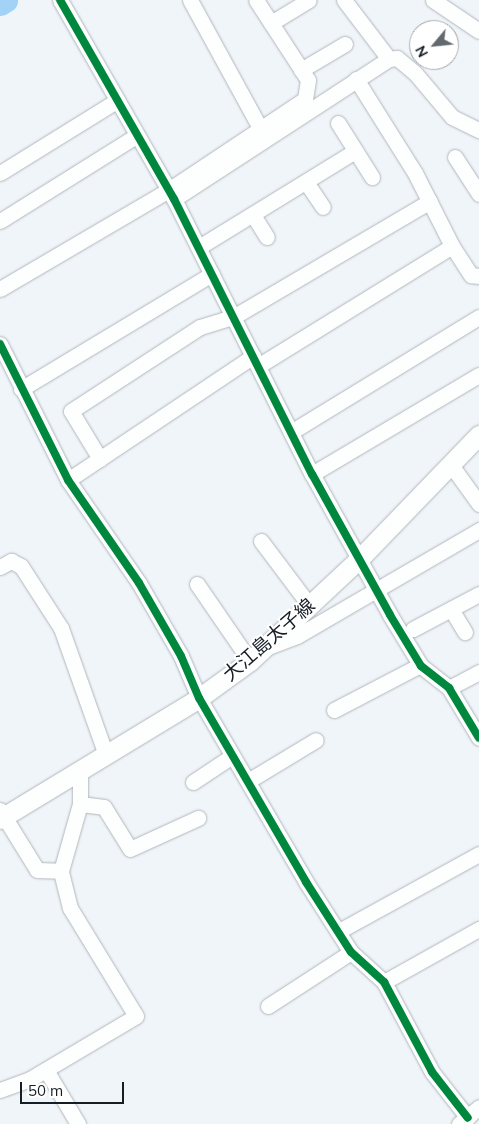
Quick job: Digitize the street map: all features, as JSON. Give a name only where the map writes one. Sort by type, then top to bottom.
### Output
[{"type":"main road","name":"大江島太子線","points":[[1,815],[106,755],[199,698],[268,647],[361,557],[479,435]]},
{"type":"street","points":[[60,0],[171,195],[235,316],[312,474],[361,557],[420,665],[449,688],[479,738]]},
{"type":"street","points":[[190,0],[260,128]]},
{"type":"street","points":[[171,195],[260,128],[305,99],[308,80],[256,0]]},
{"type":"street","points":[[271,23],[309,0]]},
{"type":"street","points":[[344,0],[388,59]]},
{"type":"street","points":[[434,0],[479,32]]},
{"type":"street","points":[[302,70],[345,44]]},
{"type":"street","points":[[0,289],[171,195],[388,59],[397,58],[415,73],[452,117],[479,130]]},
{"type":"street","points":[[356,79],[430,201],[452,246],[471,275],[479,276]]},
{"type":"street","points":[[0,173],[116,101]]},
{"type":"street","points":[[338,124],[372,177]]},
{"type":"street","points":[[0,221],[136,136]]},
{"type":"street","points":[[199,248],[355,151]]},
{"type":"street","points":[[454,157],[479,194]]},
{"type":"street","points":[[306,182],[322,208]]},
{"type":"street","points":[[100,459],[71,411],[200,327],[235,316],[430,201]]},
{"type":"street","points":[[252,215],[267,237]]},
{"type":"street","points":[[68,480],[256,361],[452,246]]},
{"type":"street","points":[[21,389],[212,274]]},
{"type":"street","points":[[291,432],[479,317]]},
{"type":"street","points":[[0,344],[68,480],[139,583],[181,656],[199,698],[232,756],[351,952],[384,982],[432,1072],[469,1116]]},
{"type":"street","points":[[312,474],[479,375]]},
{"type":"street","points":[[451,465],[479,504]]},
{"type":"street","points":[[268,647],[297,636],[379,590],[479,530]]},
{"type":"street","points":[[261,540],[310,606]]},
{"type":"street","points":[[0,567],[11,561],[21,566],[61,628],[106,755]]},
{"type":"street","points":[[197,584],[250,661]]},
{"type":"street","points":[[413,629],[479,594]]},
{"type":"street","points":[[451,609],[465,632]]},
{"type":"street","points":[[340,701],[420,665]]},
{"type":"street","points":[[449,688],[479,672]]},
{"type":"street","points":[[248,781],[316,740]]},
{"type":"street","points":[[193,782],[232,756]]},
{"type":"street","points":[[0,1090],[46,1070],[136,1016],[70,908],[61,870],[80,804],[80,770]]},
{"type":"street","points":[[80,804],[104,806],[130,849],[198,818]]},
{"type":"street","points":[[1,815],[38,870],[61,870]]},
{"type":"street","points":[[339,931],[479,854]]},
{"type":"street","points":[[384,982],[479,929]]},
{"type":"street","points":[[268,1006],[288,984],[351,952]]},
{"type":"street","points":[[46,1070],[78,1124]]},
{"type":"waterway","points":[[0,3],[5,0]]},
{"type":"cycle path","points":[[60,0],[174,199],[312,474],[390,615],[421,666],[449,688],[479,738]]},
{"type":"cycle path","points":[[0,344],[68,480],[139,583],[181,656],[199,698],[306,882],[351,952],[384,982],[432,1072],[468,1118]]}]
